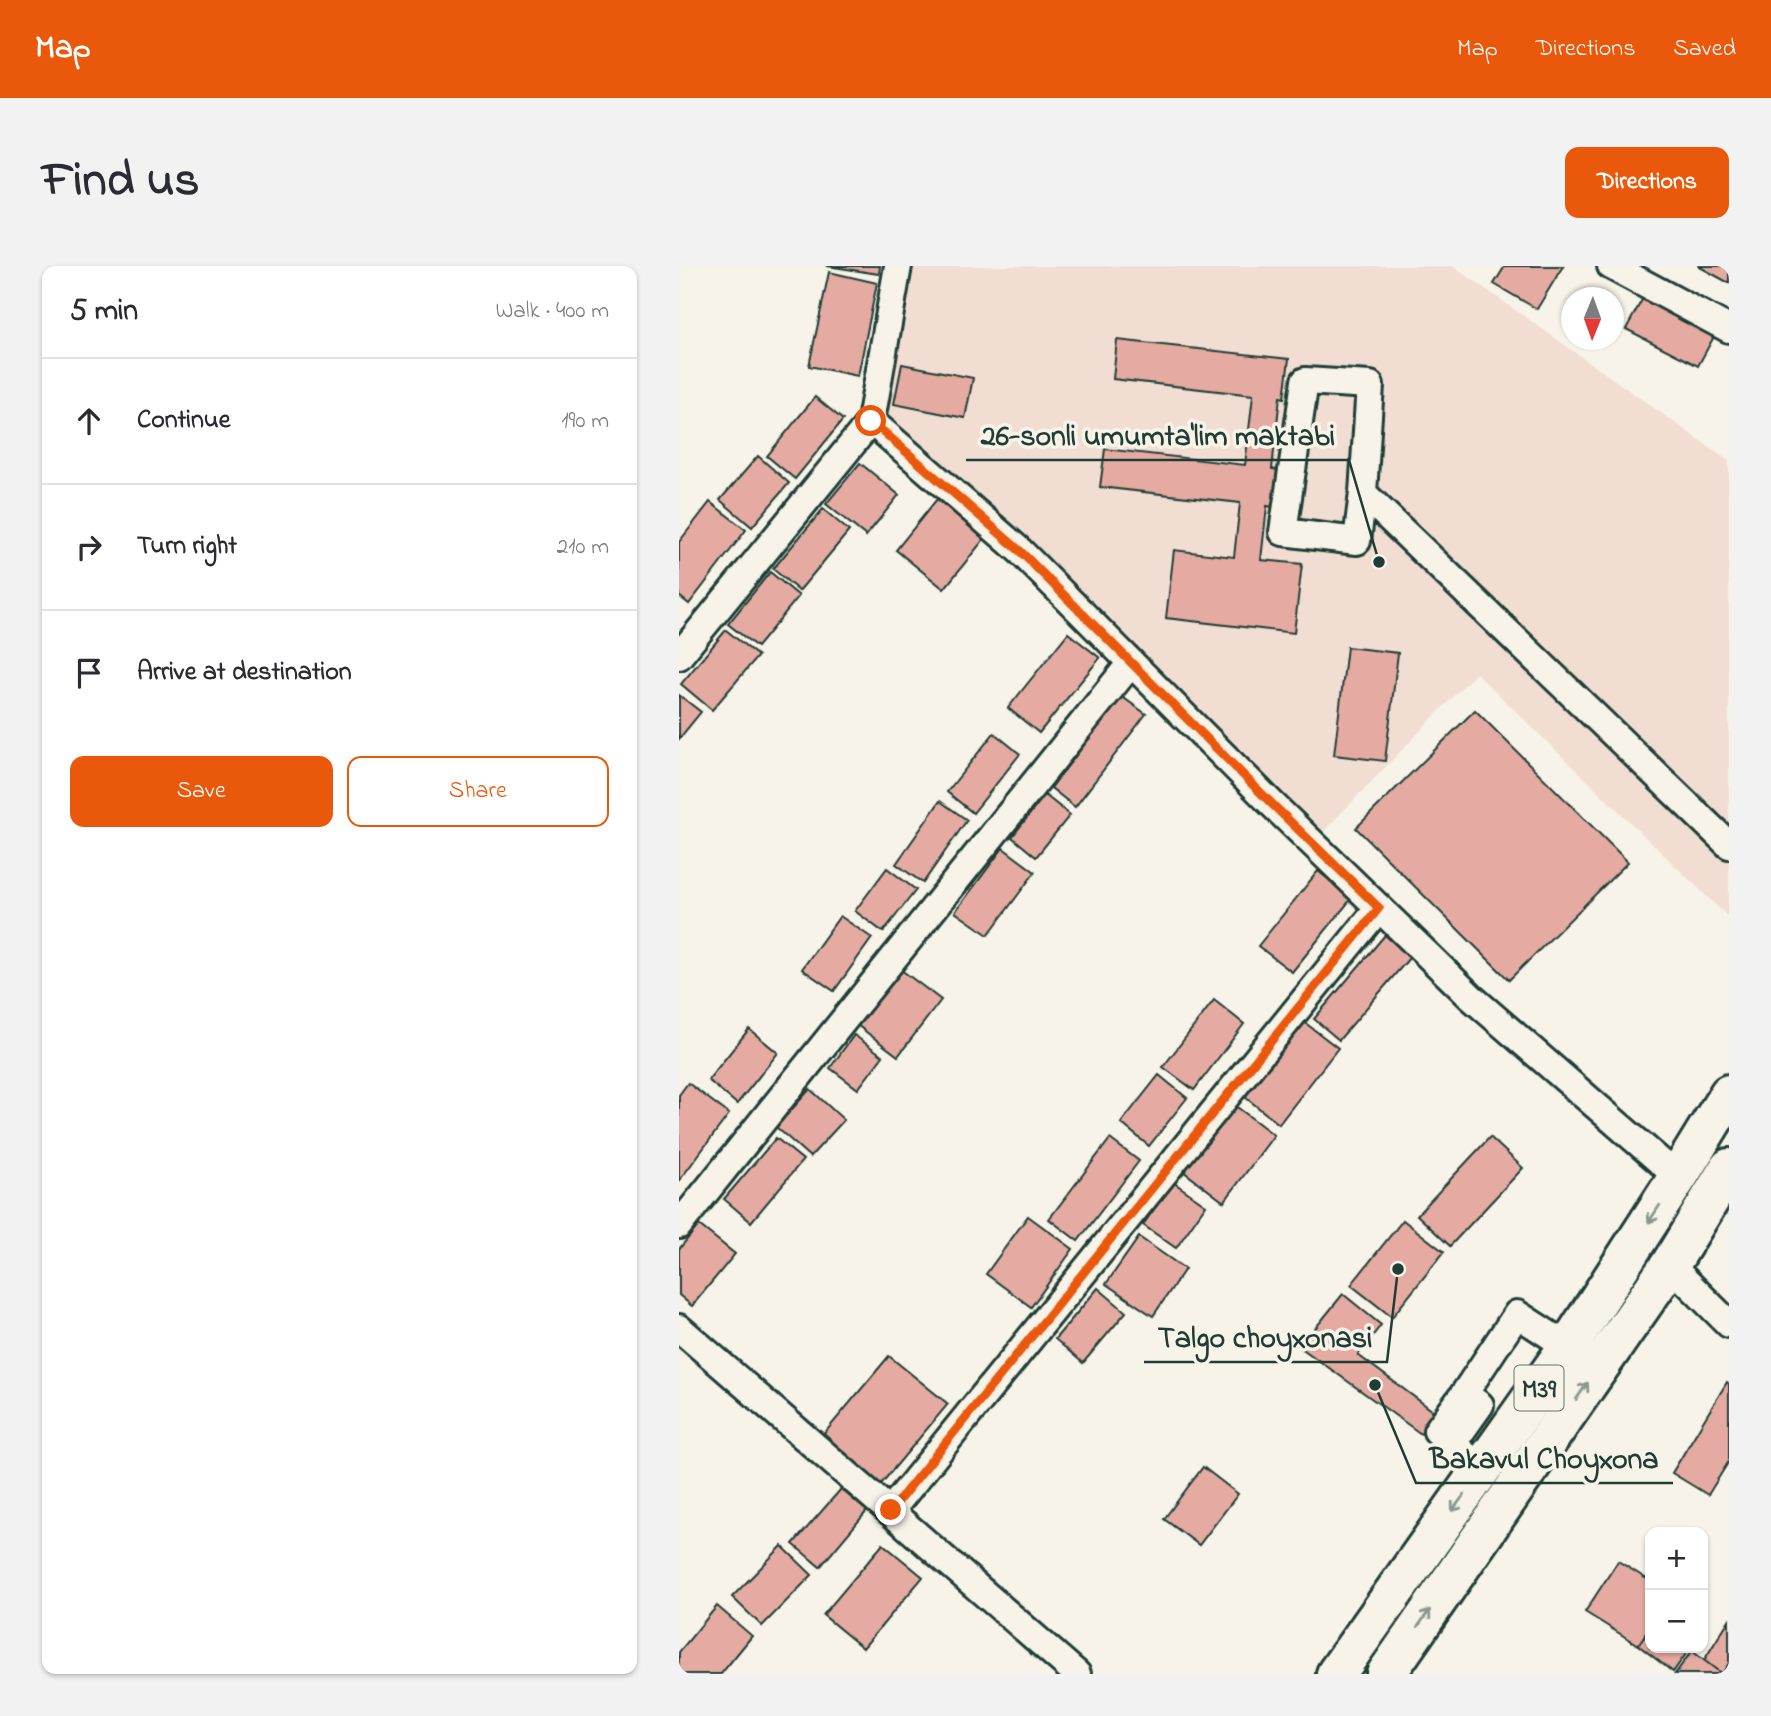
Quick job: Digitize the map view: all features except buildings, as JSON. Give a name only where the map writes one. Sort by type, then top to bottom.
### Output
[{"type":"highway","name":"M39","points":[[1336,1674],[1568,1347],[1729,1094]]},
{"type":"highway","name":"M39","points":[[1386,1674],[1670,1265],[1729,1168]]},
{"type":"street","points":[[679,656],[871,421],[898,266]]},
{"type":"street","points":[[1611,266],[1729,329]]},
{"type":"street","points":[[1363,493],[1357,541],[1283,533],[1305,381],[1370,385],[1363,493],[1729,845]]},
{"type":"street","points":[[871,421],[1020,551],[1471,997],[1678,1177]]},
{"type":"street","points":[[679,1225],[1131,663]]},
{"type":"street","points":[[891,1510],[1379,908]]},
{"type":"street","points":[[1670,1265],[1729,1324]]},
{"type":"street","points":[[1482,1469],[1437,1431],[1517,1314],[1568,1347]]},
{"type":"street","points":[[679,1328],[1077,1674]]},
{"type":"shaded area","points":[[909,266],[1453,266],[1561,342],[1561,350],[1572,350],[1729,461],[1729,918],[1476,673],[1322,833],[1131,663],[884,418]]},
{"type":"place","name":"26-sonli umumta'lim maktabi","points":[[1379,562]]},
{"type":"place","name":"Talgo choyxonasi","points":[[1398,1269]]},
{"type":"place","name":"Bakavul Choyxona","points":[[1375,1385]]},
{"type":"route","points":[[871,421],[1020,551],[1379,908],[891,1510]]}]
